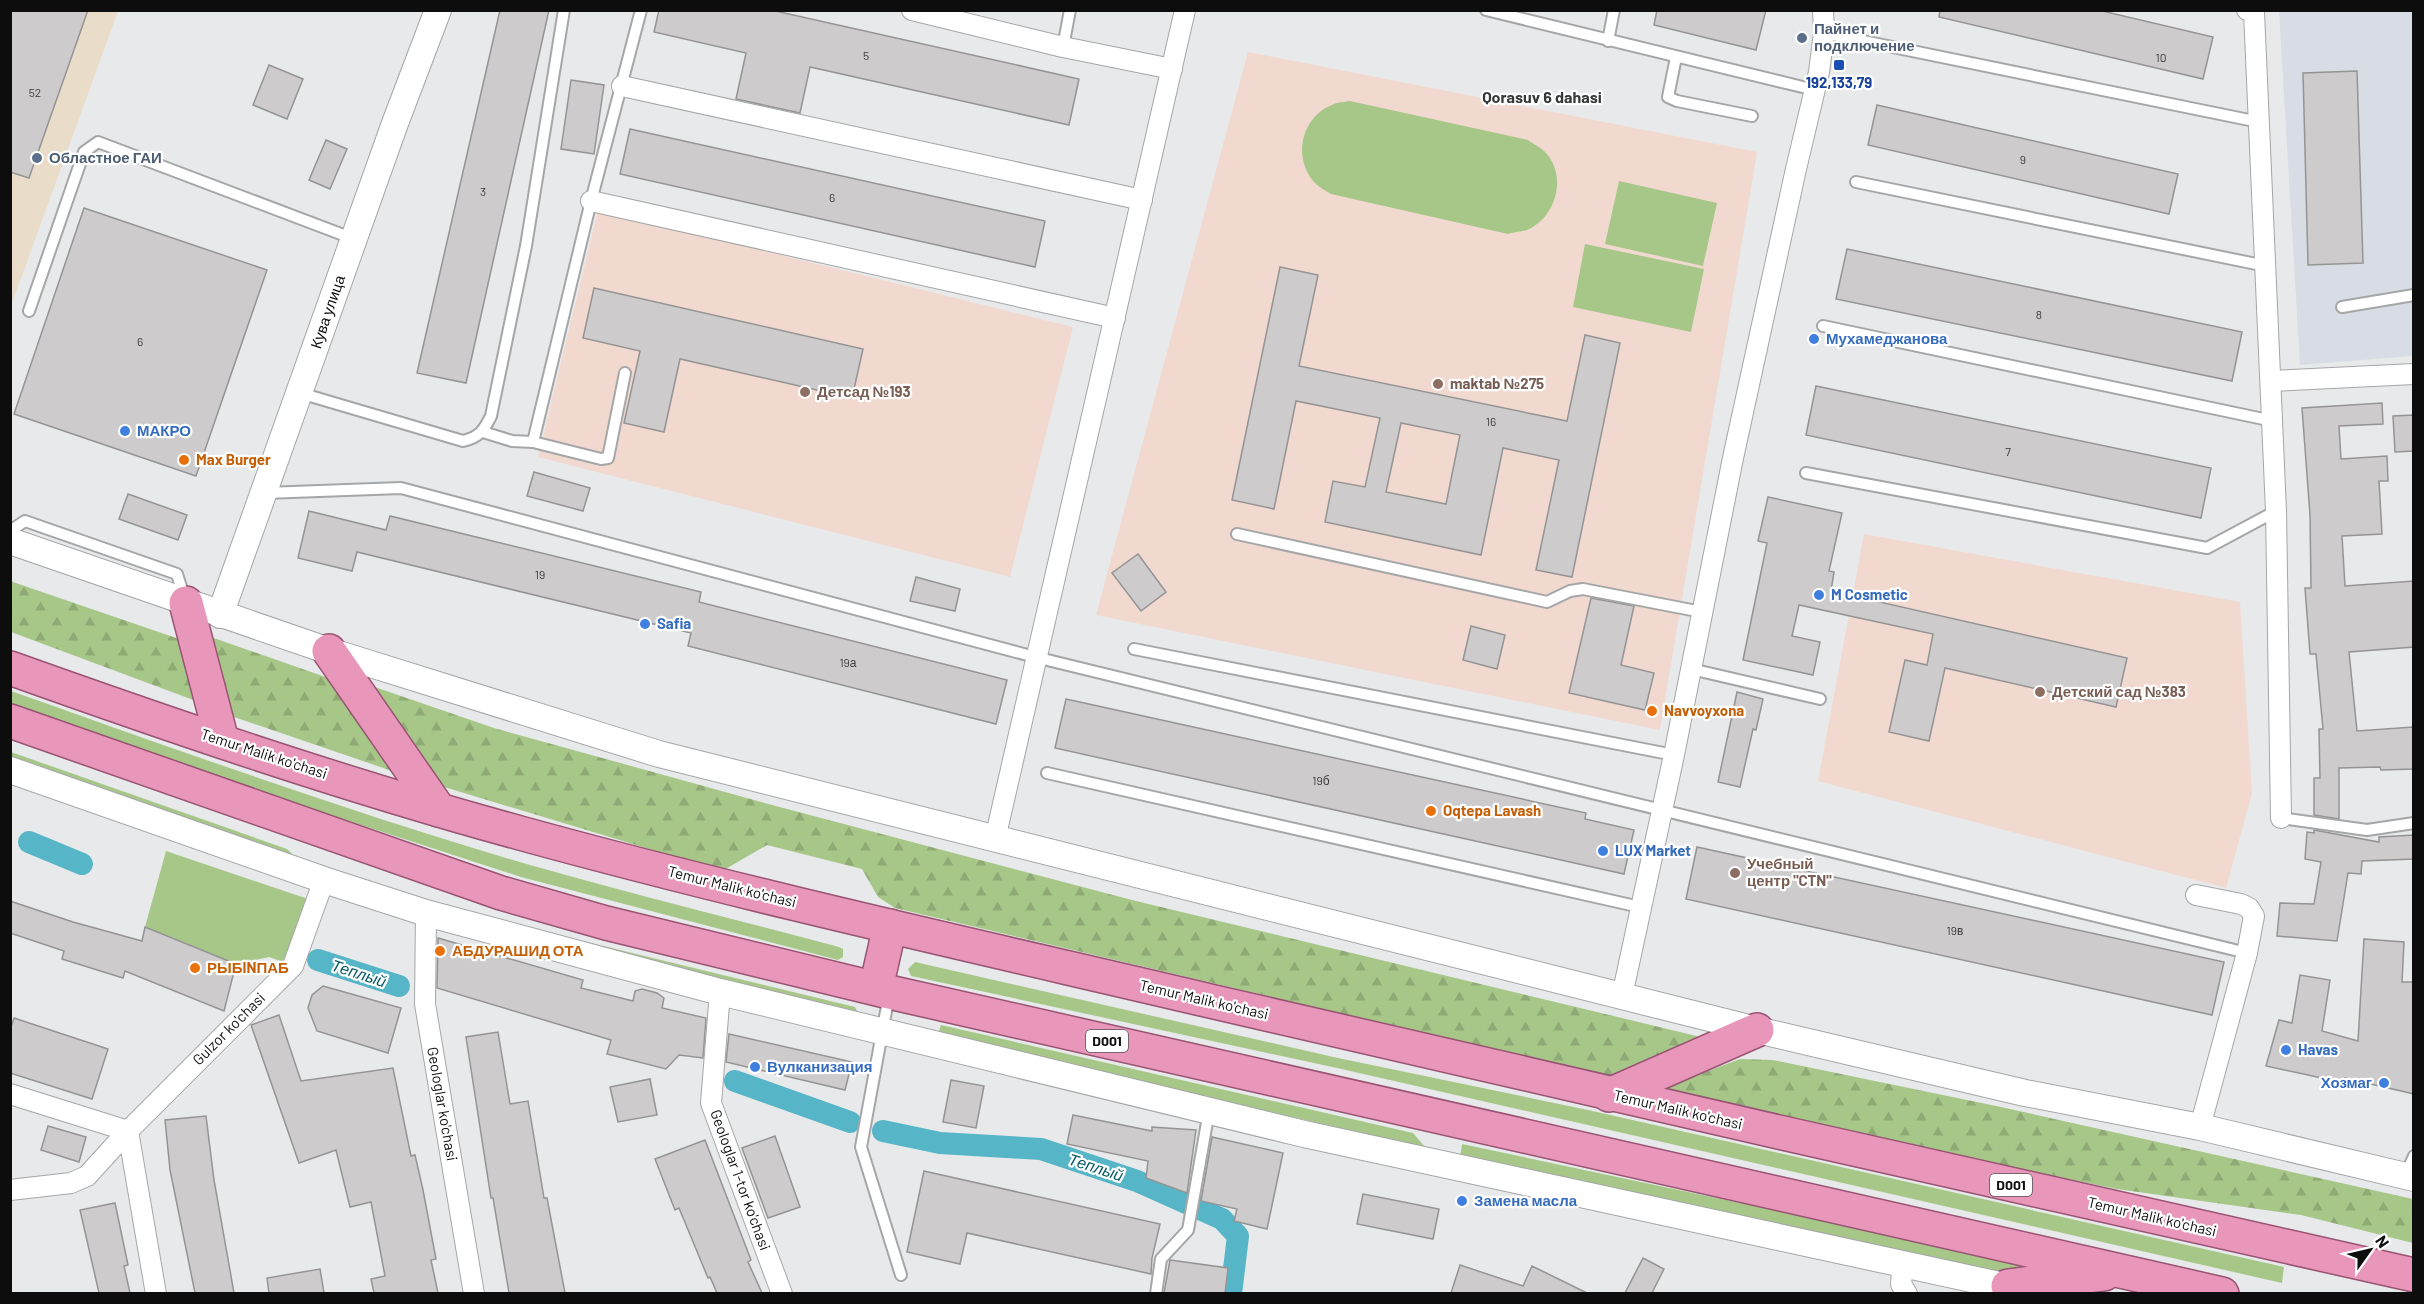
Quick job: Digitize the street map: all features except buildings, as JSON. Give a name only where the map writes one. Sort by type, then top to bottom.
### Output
[{"type":"highway","points":[[186,603],[222,741]]},
{"type":"highway","points":[[329,651],[439,810]]},
{"type":"highway","name":"Temur Malik ko'chasi","points":[[10,668],[149,718],[439,810],[525,834],[890,926],[1609,1095],[2414,1275]]},
{"type":"highway","name":"D001","points":[[10,721],[501,893],[616,926],[883,990],[2222,1293]]},
{"type":"highway","points":[[883,990],[890,926]]},
{"type":"highway","points":[[1609,1095],[1757,1030]]},
{"type":"highway","points":[[2023,1290],[2128,1272]]},
{"type":"street","name":"Кува улица","points":[[220,615],[438,10]]},
{"type":"street","points":[[912,10],[1172,69]]},
{"type":"street","points":[[995,839],[1185,10]]},
{"type":"street","points":[[1622,996],[1781,239],[1815,90],[1824,33],[1823,10]]},
{"type":"street","points":[[2252,11],[2273,421],[2281,818]]},
{"type":"street","points":[[622,86],[1142,200]]},
{"type":"street","points":[[591,201],[1115,318]]},
{"type":"street","points":[[2271,381],[2414,374]]},
{"type":"street","points":[[10,541],[329,651],[659,754],[1757,1030],[2025,1093],[2411,1170]]},
{"type":"street","points":[[10,770],[324,880],[426,913],[720,992],[1327,1139],[1900,1284],[2023,1290]]},
{"type":"street","name":"Gulzor ko'chasi","points":[[10,1190],[71,1183],[87,1176],[128,1131],[293,966],[324,880]]},
{"type":"street","points":[[2196,895],[2249,908],[2254,916],[2247,952],[2200,1127]]},
{"type":"street","name":"Geologlar ko'chasi","points":[[426,913],[425,1004],[474,1293]]},
{"type":"street","name":"Geologlar 1-tor ko'chasi","points":[[720,992],[711,1103],[782,1293]]},
{"type":"street","points":[[10,1094],[128,1131],[156,1293]]},
{"type":"lane","points":[[300,393],[463,441],[476,438],[483,432],[491,416],[526,246],[564,10]]},
{"type":"lane","points":[[533,442],[640,10]]},
{"type":"lane","points":[[1063,46],[1070,10]]},
{"type":"lane","points":[[1486,10],[1815,90]]},
{"type":"lane","points":[[1608,41],[1614,10]]},
{"type":"lane","points":[[1824,33],[2259,122]]},
{"type":"lane","points":[[1676,57],[1668,97],[1677,101],[1752,116]]},
{"type":"lane","points":[[29,311],[84,152],[98,142],[354,240]]},
{"type":"lane","points":[[1856,182],[2266,266]]},
{"type":"lane","points":[[2342,307],[2414,296]]},
{"type":"lane","points":[[1823,326],[2273,421]]},
{"type":"lane","points":[[483,432],[512,441],[533,442],[601,459],[608,458],[625,373]]},
{"type":"lane","points":[[1806,473],[2207,548],[2276,512]]},
{"type":"lane","points":[[265,493],[401,488],[1035,657],[2247,952]]},
{"type":"lane","points":[[10,531],[25,521],[177,574],[186,603]]},
{"type":"lane","points":[[1237,534],[1547,602],[1570,591],[1583,588],[1702,612]]},
{"type":"lane","points":[[1134,649],[1674,755]]},
{"type":"lane","points":[[1691,669],[1820,699]]},
{"type":"lane","points":[[1047,773],[1640,907]]},
{"type":"lane","points":[[2281,818],[2367,830],[2414,823]]},
{"type":"lane","points":[[883,990],[882,1032],[861,1147],[900,1275]]},
{"type":"lane","points":[[1156,1293],[1161,1259],[1188,1230],[1209,1111]]},
{"type":"shaded area","name":"Областное ГАИ","points":[[11,11],[118,11],[11,306]]},
{"type":"shaded area","points":[[2279,11],[2413,11],[2413,356],[2300,365]]},
{"type":"shaded area","name":"maktab №275","points":[[1248,52],[1757,152],[1660,730],[1096,615]]},
{"type":"shaded area","name":"Детсад №193","points":[[598,210],[1073,327],[1010,577],[538,457]]},
{"type":"shaded area","name":"Детский сад №383","points":[[1864,534],[2240,602],[2252,793],[2226,888],[1818,781]]},
{"type":"green space","points":[[1350,101],[1528,140],[1544,151],[1556,171],[1556,194],[1552,205],[1537,224],[1527,230],[1508,234],[1331,194],[1317,184],[1308,173],[1302,151],[1303,140],[1313,119],[1321,111],[1336,103]]},
{"type":"green space","points":[[1619,181],[1717,203],[1703,266],[1605,244]]},
{"type":"green space","points":[[1585,244],[1704,269],[1691,332],[1573,307]]},
{"type":"green space","points":[[10,581],[182,640],[196,701],[11,632]]},
{"type":"green space","points":[[205,635],[334,680],[395,772],[231,716]]},
{"type":"green space","points":[[366,684],[494,728],[772,805],[1132,900],[1709,1039],[1610,1077],[895,908],[878,897],[862,869],[767,845],[722,871],[431,783]]},
{"type":"green space","points":[[11,691],[394,823],[562,874],[839,947],[843,949],[843,957],[838,960],[521,877],[143,754],[11,707]]},
{"type":"green space","points":[[11,752],[287,849],[306,867],[11,763]]},
{"type":"green space","points":[[166,851],[308,899],[283,962],[269,957],[236,964],[145,927]]},
{"type":"green space","points":[[460,909],[855,1007],[860,1017],[459,914]]},
{"type":"green space","points":[[915,962],[1338,1058],[1588,1110],[2284,1267],[2282,1283],[1337,1068],[911,976],[908,969]]},
{"type":"green space","points":[[941,1025],[1413,1133],[1425,1147],[937,1037]]},
{"type":"green space","points":[[1740,1059],[1773,1060],[2001,1107],[2413,1199],[2413,1243],[2301,1215],[2117,1189],[1898,1144],[1663,1088]]},
{"type":"green space","points":[[1462,1144],[1914,1240],[2049,1273],[1988,1272],[1460,1158]]},
{"type":"waterway","name":"Теплый","points":[[29,842],[82,864]]},
{"type":"waterway","name":"Теплый","points":[[318,960],[399,986]]},
{"type":"waterway","name":"Теплый","points":[[735,1081],[850,1122]]},
{"type":"waterway","name":"Теплый","points":[[883,1131],[940,1143],[1041,1149],[1137,1181],[1222,1219],[1238,1236],[1231,1294]]},
{"type":"place","name":"Пайнет и подключение","points":[[1802,38]]},
{"type":"place","name":"192,133,79","points":[[1839,65]]},
{"type":"place","name":"Областное ГАИ","points":[[37,158]]},
{"type":"place","name":"Мухамеджанова","points":[[1814,339]]},
{"type":"place","name":"maktab №275","points":[[1438,384]]},
{"type":"place","name":"Детсад №193","points":[[805,392]]},
{"type":"place","name":"МАКРО","points":[[125,431]]},
{"type":"place","name":"Max Burger","points":[[184,460]]},
{"type":"place","name":"M Cosmetic","points":[[1819,595]]},
{"type":"place","name":"Safia","points":[[645,624]]},
{"type":"place","name":"Детский сад №383","points":[[2040,692]]},
{"type":"place","name":"Navvoyxona","points":[[1652,711]]},
{"type":"place","name":"Oqtepa Lavash","points":[[1431,811]]},
{"type":"place","name":"LUX Market","points":[[1603,851]]},
{"type":"place","name":"Учебный центр \"CTN\"","points":[[1735,873]]},
{"type":"place","name":"АБДУРАШИД ОТА","points":[[440,951]]},
{"type":"place","name":"РЫБINПАБ","points":[[195,968]]},
{"type":"place","name":"Havas","points":[[2286,1050]]},
{"type":"place","name":"Вулканизация","points":[[755,1067]]},
{"type":"place","name":"Хозмаг","points":[[2384,1083]]},
{"type":"place","name":"Замена масла","points":[[1462,1201]]},
{"type":"district","name":"Qorasuv 6 dahasi","points":[[1542,97]]}]
